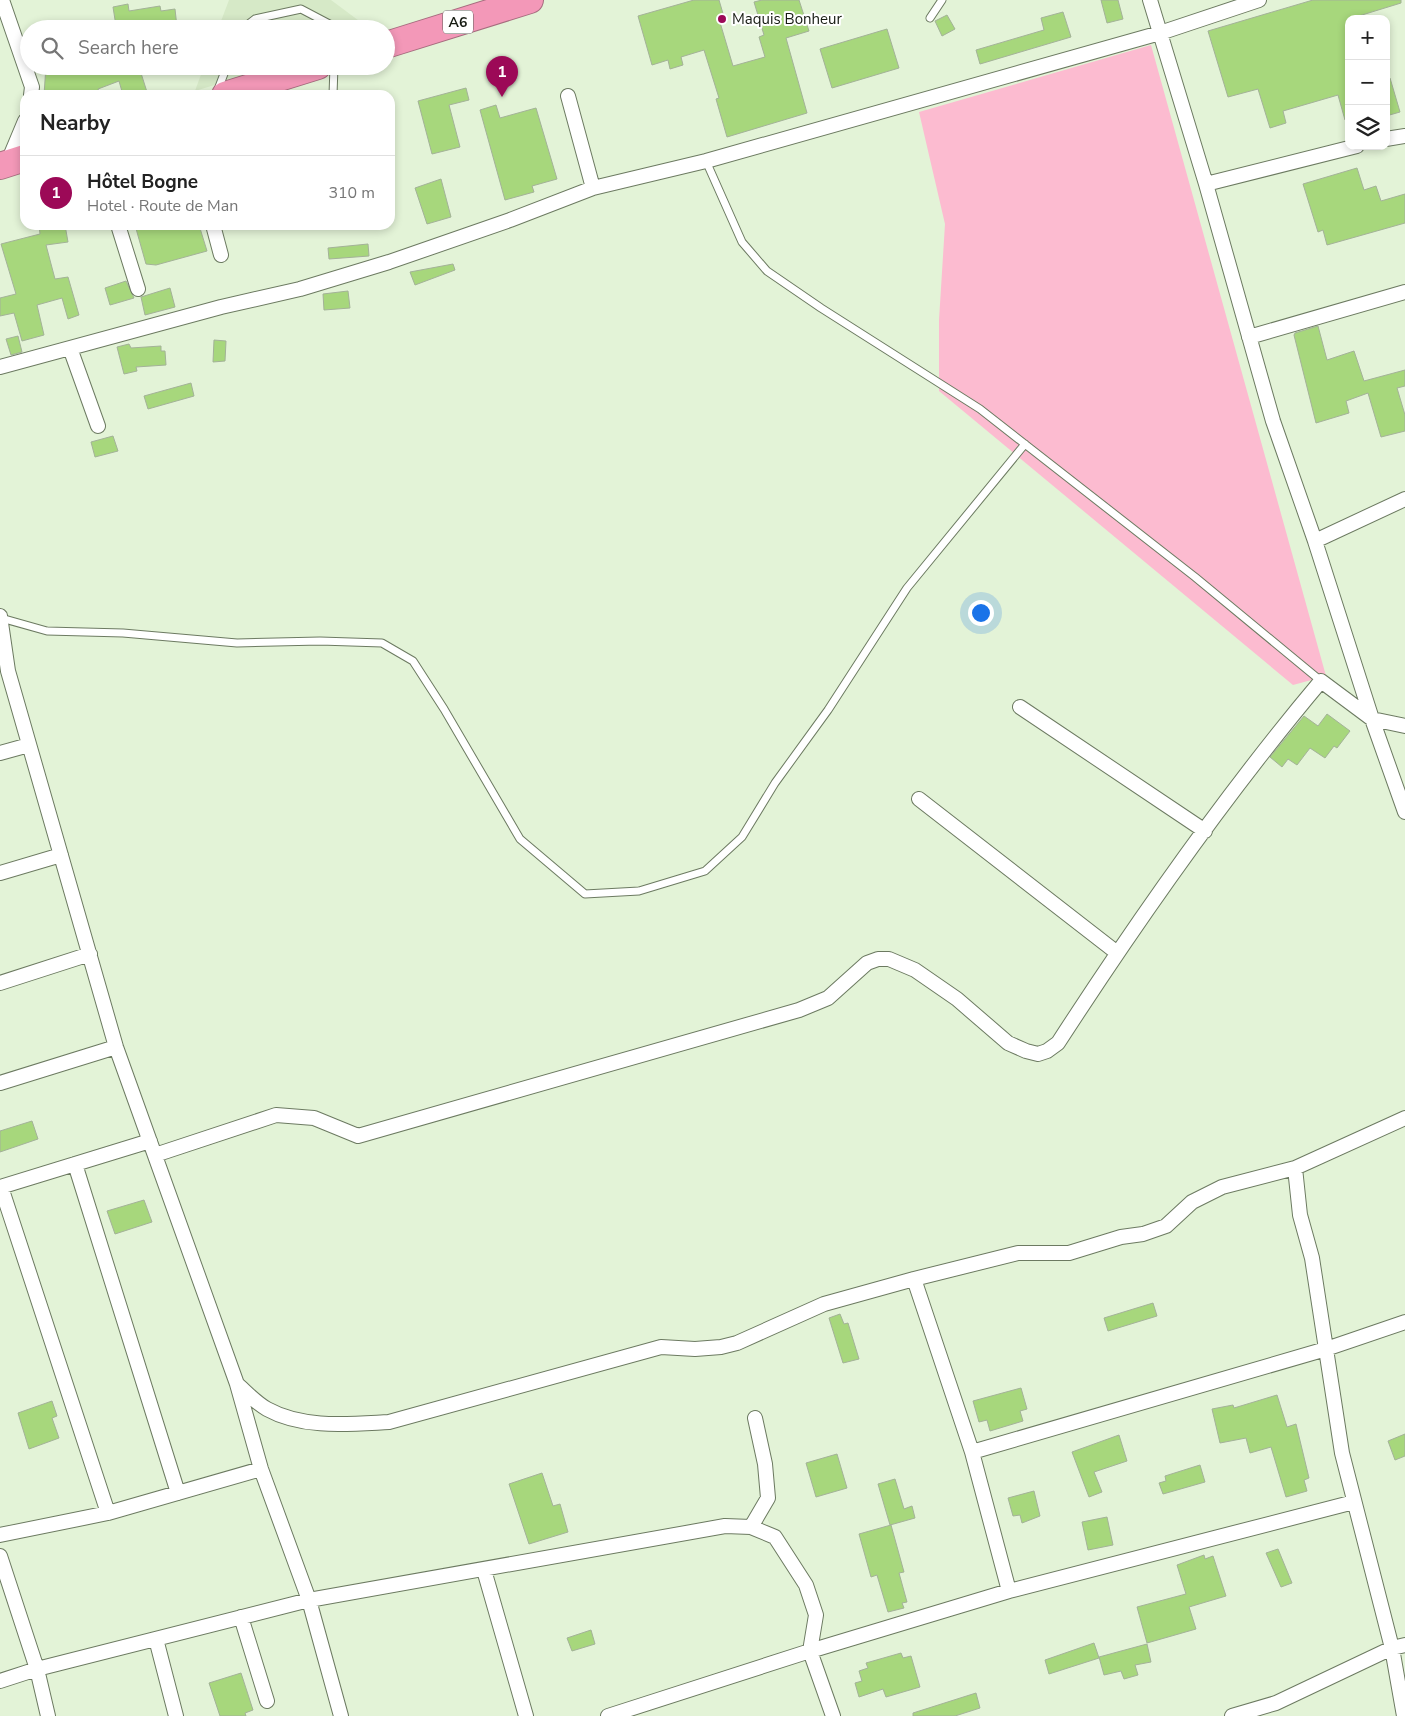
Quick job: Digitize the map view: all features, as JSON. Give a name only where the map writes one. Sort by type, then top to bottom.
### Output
[{"type":"highway","name":"A6","points":[[395,42],[530,0]]},
{"type":"highway","points":[[241,90],[289,75]]},
{"type":"street","points":[[2,0],[20,52]]},
{"type":"street","points":[[1150,0],[1206,184],[1273,421],[1315,541],[1372,719],[1405,812]]},
{"type":"street","points":[[0,367],[221,307],[300,289],[510,220],[593,188],[706,161],[1160,33],[1259,0]]},
{"type":"street","points":[[28,75],[32,90]]},
{"type":"street","points":[[568,96],[593,188]]},
{"type":"street","points":[[11,163],[20,136]]},
{"type":"street","points":[[1390,138],[1405,136]]},
{"type":"street","points":[[1206,184],[1345,149]]},
{"type":"street","points":[[120,230],[138,290]]},
{"type":"street","points":[[214,230],[221,255]]},
{"type":"street","points":[[1249,337],[1405,292]]},
{"type":"street","points":[[70,348],[98,426]]},
{"type":"street","points":[[1315,541],[1405,500]]},
{"type":"street","points":[[0,617],[8,672],[116,1047],[237,1384],[261,1468],[309,1600],[341,1716]]},
{"type":"street","points":[[155,1155],[276,1115],[314,1118],[358,1136],[799,1010],[828,998],[857,971],[878,959],[889,959],[915,970],[957,999],[1008,1043],[1026,1052],[1038,1054],[1047,1051],[1058,1042],[1116,952],[1261,752],[1320,681],[1372,719],[1405,726]]},
{"type":"street","points":[[1020,706],[1205,831]]},
{"type":"street","points":[[0,753],[29,745]]},
{"type":"street","points":[[919,799],[1116,952]]},
{"type":"street","points":[[0,873],[61,855]]},
{"type":"street","points":[[0,983],[90,954]]},
{"type":"street","points":[[0,1083],[116,1047]]},
{"type":"street","points":[[237,1384],[266,1408],[301,1421],[345,1424],[389,1422],[661,1347],[695,1349],[721,1347],[737,1343],[824,1304],[914,1279],[1018,1253],[1068,1253],[1121,1237],[1143,1234],[1166,1226],[1192,1202],[1222,1187],[1295,1168],[1405,1118]]},
{"type":"street","points":[[108,1513],[0,1187],[150,1141]]},
{"type":"street","points":[[75,1164],[178,1493]]},
{"type":"street","points":[[1295,1168],[1300,1215],[1312,1258],[1342,1453],[1354,1502],[1399,1646],[1404,1716]]},
{"type":"street","points":[[914,1279],[972,1452],[1009,1591]]},
{"type":"street","points":[[972,1452],[1326,1349],[1405,1322]]},
{"type":"street","points":[[751,1528],[768,1498],[765,1464],[755,1418]]},
{"type":"street","points":[[0,1535],[108,1513],[261,1468]]},
{"type":"street","points":[[608,1716],[810,1651],[1009,1591],[1354,1502]]},
{"type":"street","points":[[0,1681],[37,1669],[309,1600],[725,1526],[751,1528],[775,1537],[806,1585],[816,1615],[810,1651],[833,1716]]},
{"type":"street","points":[[0,1556],[37,1669],[48,1716]]},
{"type":"street","points":[[484,1570],[526,1716]]},
{"type":"street","points":[[242,1617],[267,1701]]},
{"type":"street","points":[[156,1639],[176,1716]]},
{"type":"street","points":[[1232,1716],[1276,1703],[1399,1646]]},
{"type":"lane","points":[[930,18],[942,0]]},
{"type":"lane","points":[[254,20],[302,9],[322,20]]},
{"type":"lane","points":[[218,90],[224,75]]},
{"type":"lane","points":[[333,90],[334,75]]},
{"type":"lane","points":[[706,161],[742,242],[767,271],[821,308],[980,409],[1195,577],[1320,681]]},
{"type":"lane","points":[[0,617],[47,631],[123,633],[237,643],[320,641],[382,643],[413,661],[444,709],[520,839],[585,894],[639,891],[704,872],[742,837],[775,783],[828,710],[907,588],[1025,444]]},
{"type":"shaded area","points":[[229,0],[331,0],[358,20],[221,20]]},
{"type":"shaded area","points":[[1151,45],[1326,676],[1293,685],[939,391],[939,320],[945,224],[919,112]]},
{"type":"shaded area","points":[[201,75],[247,75],[198,90],[195,90]]},
{"type":"building","points":[[694,0],[719,0],[724,17],[719,19],[733,66],[765,57],[759,37],[764,35],[754,2],[762,0],[799,0],[809,31],[786,38],[807,113],[727,137],[716,99],[719,98],[704,50],[681,57],[683,65],[670,69],[668,60],[652,65],[638,16]]},
{"type":"building","points":[[1101,0],[1118,0],[1123,19],[1107,23]]},
{"type":"building","points":[[1313,0],[1401,0],[1401,3],[1362,15],[1345,15],[1345,120],[1338,95],[1283,111],[1286,123],[1270,128],[1258,89],[1228,97],[1208,31]]},
{"type":"building","points":[[128,4],[129,11],[160,6],[161,11],[175,9],[176,20],[115,20],[113,7]]},
{"type":"building","points":[[1063,12],[1071,37],[980,64],[976,50],[1044,30],[1041,18]]},
{"type":"building","points":[[947,15],[955,29],[942,36],[935,21]]},
{"type":"building","points":[[887,29],[899,68],[832,88],[820,49]]},
{"type":"building","points":[[45,75],[142,75],[146,90],[122,90],[119,81],[98,90],[44,90]]},
{"type":"building","points":[[1390,78],[1400,112],[1390,115]]},
{"type":"building","points":[[466,88],[469,100],[449,105],[460,147],[432,154],[418,101]]},
{"type":"building","points":[[496,105],[500,118],[536,108],[557,179],[532,186],[534,192],[505,200],[480,110]]},
{"type":"building","points":[[1357,168],[1364,190],[1376,186],[1381,201],[1405,194],[1405,223],[1327,245],[1323,230],[1318,232],[1303,184]]},
{"type":"building","points":[[441,179],[451,217],[427,224],[415,188]]},
{"type":"building","points":[[40,230],[66,230],[68,242],[46,245],[55,279],[68,277],[79,315],[68,319],[62,298],[37,305],[44,335],[22,341],[14,313],[0,316],[0,298],[16,294],[1,244],[40,234]]},
{"type":"building","points":[[136,230],[201,230],[207,251],[156,265],[146,264]]},
{"type":"building","points":[[368,244],[369,256],[329,259],[328,248]]},
{"type":"building","points":[[453,264],[455,270],[415,285],[410,272]]},
{"type":"building","points":[[126,281],[134,298],[110,305],[105,288]]},
{"type":"building","points":[[170,288],[175,307],[145,315],[141,297]]},
{"type":"building","points":[[348,291],[350,308],[324,310],[323,294]]},
{"type":"building","points":[[1318,326],[1327,360],[1354,351],[1364,381],[1405,370],[1405,386],[1397,388],[1405,415],[1405,431],[1381,437],[1368,393],[1346,401],[1349,413],[1316,423],[1294,335],[1295,333]]},
{"type":"building","points":[[18,336],[22,352],[11,355],[6,339]]},
{"type":"building","points":[[214,340],[226,341],[225,361],[213,362]]},
{"type":"building","points":[[129,344],[131,348],[161,346],[161,351],[165,351],[166,365],[136,367],[137,371],[124,374],[117,347]]},
{"type":"building","points":[[191,383],[194,396],[148,409],[144,396]]},
{"type":"building","points":[[113,436],[118,451],[95,457],[91,442]]},
{"type":"building","points":[[1327,714],[1350,731],[1337,748],[1334,746],[1325,758],[1310,748],[1297,765],[1288,759],[1282,767],[1270,757],[1304,716],[1318,726]]},
{"type":"building","points":[[32,1121],[38,1139],[0,1152],[0,1131]]},
{"type":"building","points":[[144,1200],[152,1222],[115,1234],[107,1211]]},
{"type":"building","points":[[1153,1303],[1157,1316],[1108,1331],[1104,1318]]},
{"type":"building","points":[[840,1314],[844,1324],[848,1323],[859,1359],[843,1363],[829,1318]]},
{"type":"building","points":[[1021,1388],[1027,1409],[1020,1411],[1023,1421],[990,1431],[987,1420],[979,1422],[973,1401]]},
{"type":"building","points":[[1277,1395],[1287,1427],[1296,1424],[1309,1478],[1304,1480],[1307,1491],[1286,1497],[1271,1447],[1250,1453],[1246,1438],[1220,1443],[1212,1409],[1233,1405],[1234,1408]]},
{"type":"building","points":[[52,1401],[57,1416],[52,1418],[59,1438],[29,1449],[18,1413]]},
{"type":"building","points":[[1405,1434],[1405,1456],[1395,1460],[1388,1441]]},
{"type":"building","points":[[1119,1435],[1127,1461],[1094,1472],[1102,1492],[1089,1497],[1072,1452]]},
{"type":"building","points":[[837,1454],[847,1488],[816,1497],[806,1463]]},
{"type":"building","points":[[1200,1465],[1205,1482],[1163,1494],[1159,1483],[1166,1481],[1165,1476]]},
{"type":"building","points":[[542,1473],[553,1506],[560,1504],[568,1532],[529,1544],[509,1484]]},
{"type":"building","points":[[895,1479],[904,1509],[912,1506],[915,1518],[890,1525],[878,1484]]},
{"type":"building","points":[[1034,1491],[1040,1516],[1022,1523],[1020,1515],[1013,1516],[1008,1498]]},
{"type":"building","points":[[1107,1517],[1113,1545],[1088,1550],[1082,1522]]},
{"type":"building","points":[[891,1525],[904,1572],[899,1573],[907,1602],[902,1603],[904,1608],[888,1612],[877,1575],[871,1577],[859,1534]]},
{"type":"building","points":[[1278,1549],[1292,1583],[1281,1587],[1266,1553]]},
{"type":"building","points":[[1204,1555],[1205,1559],[1213,1556],[1226,1596],[1189,1607],[1196,1629],[1147,1643],[1137,1607],[1186,1594],[1177,1565]]},
{"type":"building","points":[[591,1630],[595,1644],[572,1651],[567,1638]]},
{"type":"building","points":[[1094,1643],[1099,1658],[1049,1674],[1045,1660]]},
{"type":"building","points":[[1147,1644],[1151,1662],[1135,1665],[1138,1675],[1124,1679],[1121,1671],[1104,1675],[1099,1657]]},
{"type":"building","points":[[901,1653],[903,1658],[911,1656],[920,1687],[886,1697],[883,1689],[859,1697],[855,1683],[862,1681],[859,1671],[868,1668],[866,1663]]},
{"type":"building","points":[[241,1673],[253,1710],[245,1713],[246,1716],[220,1716],[209,1683]]},
{"type":"building","points":[[976,1693],[980,1708],[955,1716],[913,1716],[913,1713]]},
{"type":"place","name":"Maquis Bonheur","points":[[722,19]]},
{"type":"place","name":"Hôtel Bogne","points":[[502,97]]}]
